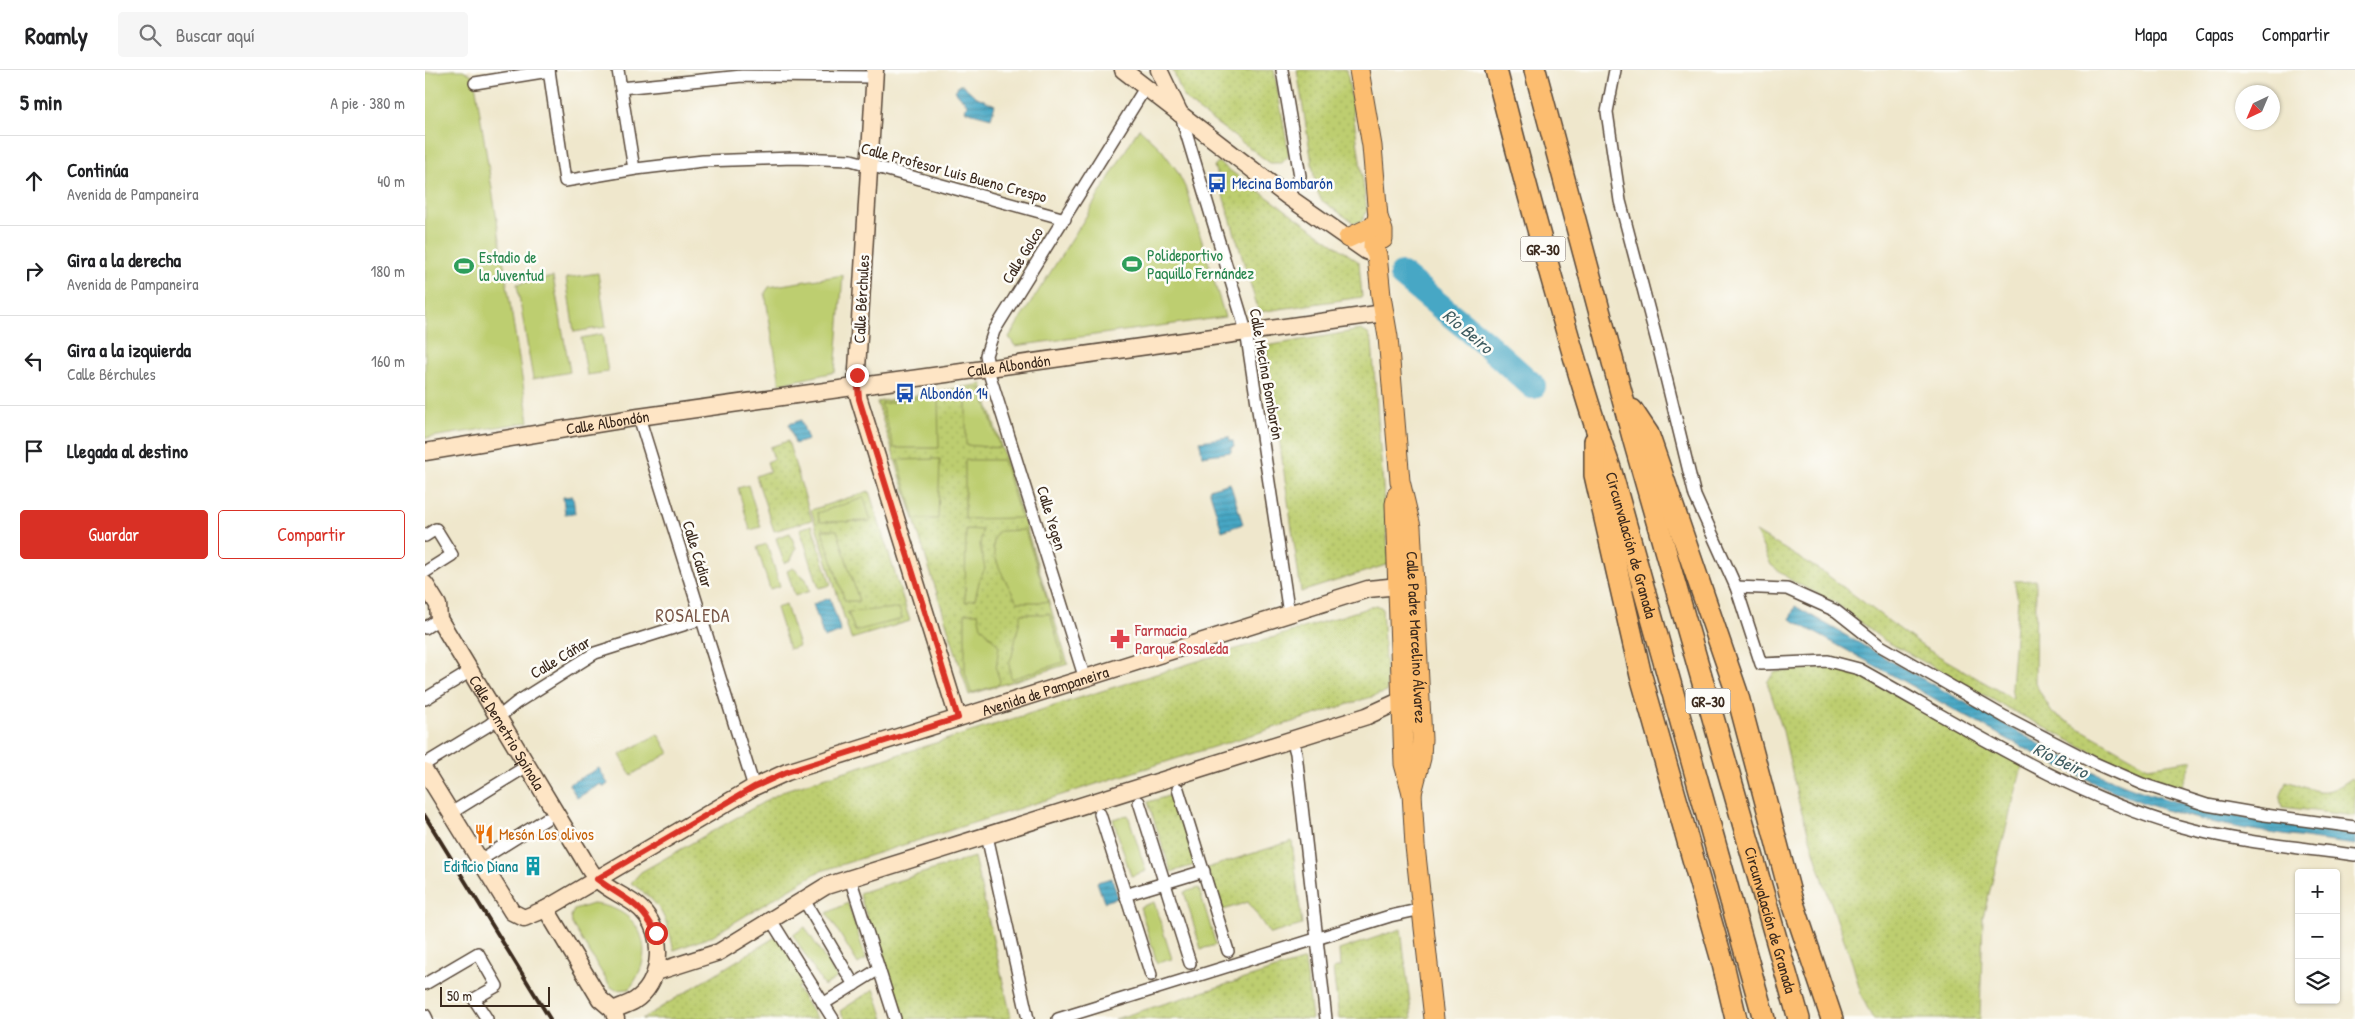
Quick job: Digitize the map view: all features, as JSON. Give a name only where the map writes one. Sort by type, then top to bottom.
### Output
[{"type":"highway","name":"Circunvalación de Granada","points":[[1496,70],[1522,172],[1595,426],[1611,468],[1764,1017]]},
{"type":"highway","name":"Circunvalación de Granada","points":[[1535,70],[1622,395],[1798,1013]]},
{"type":"highway","points":[[1622,395],[1648,434],[1737,693],[1791,897],[1831,1019]]},
{"type":"highway","points":[[1595,426],[1595,475],[1638,667],[1729,988],[1736,1019]]},
{"type":"highway","points":[[1729,988],[1730,1019]]},
{"type":"main road","name":"Calle Padre Marcelino Álvarez","points":[[1359,70],[1372,146],[1376,222],[1383,230],[1384,250],[1377,255],[1400,481],[1411,527],[1418,641],[1421,758],[1412,793]]},
{"type":"main road","points":[[1348,238],[1376,222]]},
{"type":"main road","name":"Calle Padre Marcelino Álvarez","points":[[1400,481],[1395,504],[1405,764],[1412,793],[1415,846],[1434,1019]]},
{"type":"main road","points":[[1399,586],[1408,597],[1409,621],[1418,641],[1412,663],[1413,688],[1410,694],[1402,700]]},
{"type":"street","points":[[475,83],[549,70]]},
{"type":"street","name":"Calle Profesor Luis Bueno Crespo","points":[[549,70],[565,180],[636,168],[746,158],[841,160],[868,164],[1065,219]]},
{"type":"street","points":[[618,70],[633,162]]},
{"type":"street","points":[[1282,70],[1300,176],[1287,196]]},
{"type":"street","points":[[1615,70],[1607,112],[1620,201],[1695,496],[1736,586],[1761,664],[1828,661],[1859,669],[2051,775],[2095,795],[2178,826],[2224,836],[2355,855]]},
{"type":"street","points":[[1126,71],[1181,116],[1287,196],[1366,251],[1377,255]]},
{"type":"street","points":[[1145,88],[1160,71],[1181,116]]},
{"type":"street","points":[[621,88],[742,76],[874,74]]},
{"type":"street","name":"Calle Bérchules","points":[[874,74],[856,386],[958,718]]},
{"type":"street","name":"Calle Golco","points":[[988,367],[986,355],[993,331],[1065,219],[1145,88]]},
{"type":"street","name":"Calle Mecina Bombarón","points":[[1181,116],[1246,331],[1289,614]]},
{"type":"street","name":"Calle Albondón","points":[[425,452],[639,417],[1384,313]]},
{"type":"street","name":"Calle Yegen","points":[[988,367],[1085,679]]},
{"type":"street","name":"Calle Cádiar","points":[[639,417],[754,787]]},
{"type":"street","points":[[425,536],[436,529],[452,555],[425,572]]},
{"type":"street","name":"Calle Demetrio Spínola","points":[[425,584],[438,605],[439,619],[597,879]]},
{"type":"street","name":"Avenida de Pampaneira","points":[[451,813],[512,912],[524,918],[546,909],[754,787],[787,772],[1368,589],[1387,585],[1399,586]]},
{"type":"street","points":[[1736,586],[1787,589],[1836,611],[1887,650],[2075,753],[2142,784],[2207,804],[2265,816],[2355,828]]},
{"type":"street","name":"Calle Cáñar","points":[[425,764],[499,718],[516,703],[595,653],[702,618]]},
{"type":"street","points":[[425,628],[439,619]]},
{"type":"street","points":[[425,700],[471,671]]},
{"type":"street","points":[[656,972],[719,952],[827,886],[1379,712],[1402,700]]},
{"type":"street","points":[[1379,712],[1403,722]]},
{"type":"street","points":[[1292,739],[1296,752],[1326,1019]]},
{"type":"street","points":[[425,770],[451,813],[527,766]]},
{"type":"street","points":[[1178,790],[1228,951]]},
{"type":"street","points":[[1139,802],[1190,963]]},
{"type":"street","points":[[1100,814],[1151,975]]},
{"type":"street","points":[[485,857],[546,819]]},
{"type":"street","points":[[987,836],[1028,1019]]},
{"type":"street","points":[[1125,895],[1203,871]]},
{"type":"street","points":[[850,878],[895,1019]]},
{"type":"street","points":[[546,909],[600,999],[614,1015],[635,1001],[648,987],[656,972],[659,952],[656,933],[647,916],[632,901],[597,879]]},
{"type":"street","points":[[804,900],[854,984]]},
{"type":"street","points":[[1058,1019],[1389,916],[1422,910]]},
{"type":"street","points":[[771,920],[833,1019]]},
{"type":"street","points":[[425,984],[478,952],[497,986],[475,999],[487,1019]]},
{"type":"street","points":[[823,1004],[879,969]]},
{"type":"street","points":[[425,1015],[427,1019]]},
{"type":"green space","name":"Estadio de la Juventud","points":[[463,70],[474,76],[529,422],[425,438],[425,73]]},
{"type":"green space","points":[[1173,70],[1274,70],[1289,155],[1282,163],[1270,163],[1189,103],[1182,94]]},
{"type":"green space","points":[[1297,70],[1347,70],[1367,210],[1362,221],[1354,223],[1321,200],[1316,188]]},
{"type":"green space","name":"Polideportivo Paquillo Fernández","points":[[1139,128],[1161,149],[1176,169],[1186,189],[1225,317],[1015,346],[1009,337],[1082,223]]},
{"type":"green space","points":[[1218,162],[1359,262],[1362,297],[1259,312],[1214,166]]},
{"type":"green space","points":[[598,273],[606,327],[574,332],[566,278]]},
{"type":"green space","points":[[843,275],[835,372],[780,384],[765,293],[769,287]]},
{"type":"green space","points":[[553,277],[570,372],[533,379],[517,284]]},
{"type":"green space","points":[[1361,330],[1368,334],[1372,342],[1389,564],[1301,592],[1266,346]]},
{"type":"green space","points":[[602,334],[608,372],[587,375],[581,338]]},
{"type":"green space","points":[[982,384],[1068,664],[969,695],[877,402]]},
{"type":"green space","points":[[981,388],[1000,448],[966,445],[966,391]]},
{"type":"green space","points":[[938,395],[939,448],[894,448],[881,404]]},
{"type":"green space","points":[[788,441],[812,520],[774,531],[756,476],[770,471],[767,462],[774,459],[770,447]]},
{"type":"green space","points":[[940,459],[938,519],[915,519],[898,460]]},
{"type":"green space","points":[[965,460],[1003,460],[1021,518],[965,519]]},
{"type":"green space","points":[[748,485],[761,527],[750,530],[738,488]]},
{"type":"green space","points":[[869,491],[910,621],[851,639],[811,510]]},
{"type":"green space","points":[[864,498],[871,521],[820,522],[817,513]]},
{"type":"green space","points":[[812,525],[831,585],[819,588],[800,529]]},
{"type":"green space","points":[[966,529],[982,530],[980,545],[985,569],[980,578],[975,599],[965,602]]},
{"type":"green space","points":[[822,530],[837,530],[859,601],[845,601]]},
{"type":"green space","points":[[1025,530],[1048,602],[1017,602],[995,556],[995,538],[999,531]]},
{"type":"green space","points":[[1756,532],[1823,572],[1925,648],[2013,699],[2011,686],[2018,600],[2014,581],[2036,580],[2035,683],[2052,713],[2148,767],[2193,760],[2181,788],[2113,763],[1882,639],[1834,602],[1792,581],[1771,565]]},
{"type":"green space","points":[[790,533],[796,548],[791,560],[784,563],[776,538]]},
{"type":"green space","points":[[767,544],[780,586],[770,589],[757,547]]},
{"type":"green space","points":[[793,568],[806,579],[810,591],[795,596],[787,571]]},
{"type":"green space","points":[[786,605],[799,646],[789,649],[776,608]]},
{"type":"green space","points":[[1377,605],[1382,608],[1387,692],[818,872],[710,937],[674,950],[668,927],[661,911],[650,898],[631,883],[641,872],[785,790]]},
{"type":"green space","points":[[899,608],[902,619],[855,631],[848,612]]},
{"type":"green space","points":[[965,613],[978,613],[981,626],[999,646],[996,669],[1000,681],[998,685],[971,693],[965,672]]},
{"type":"green space","points":[[1021,614],[1050,614],[1064,662],[1011,679],[1009,663]]},
{"type":"green space","points":[[1827,667],[1855,672],[2023,763],[1983,917],[1980,1019],[1873,1019],[1861,995],[1853,965],[1824,883],[1799,803],[1783,731],[1767,682],[1775,672]]},
{"type":"green space","points":[[658,734],[669,753],[631,775],[620,755]]},
{"type":"green space","points":[[2352,778],[2355,782],[2355,816],[2282,807],[2280,798],[2286,781],[2313,790],[2327,791],[2342,785]]},
{"type":"green space","points":[[1175,794],[1198,864],[1171,872],[1148,802]]},
{"type":"green space","points":[[1128,815],[1146,871],[1131,876],[1113,819]]},
{"type":"green space","points":[[1292,841],[1302,925],[1270,934],[1248,902],[1220,911],[1207,868]]},
{"type":"green space","points":[[974,857],[1011,1017],[1004,1019],[899,1019],[859,893]]},
{"type":"green space","points":[[1199,888],[1216,945],[1201,949],[1184,892]]},
{"type":"green space","points":[[1154,902],[1172,959],[1157,963],[1140,907]]},
{"type":"green space","points":[[848,903],[866,959],[858,964],[827,913]]},
{"type":"green space","points":[[592,904],[609,907],[622,913],[633,922],[640,933],[644,946],[643,960],[638,975],[629,989],[616,990],[610,986],[572,924],[571,916],[574,910]]},
{"type":"green space","points":[[805,927],[837,978],[824,986],[793,935]]},
{"type":"green space","points":[[1401,929],[1412,1019],[1339,1019],[1333,969],[1340,967],[1339,950]]},
{"type":"green space","points":[[777,936],[806,982],[797,988],[817,1019],[642,1019]]},
{"type":"green space","points":[[1305,960],[1312,1019],[1115,1019]]},
{"type":"green space","points":[[874,989],[884,1019],[845,1019],[840,1011]]},
{"type":"water","points":[[959,85],[963,85],[975,96],[995,105],[991,118],[965,111],[967,104],[955,91]]},
{"type":"water","points":[[801,420],[808,440],[795,444],[789,424]]},
{"type":"water","points":[[1229,437],[1230,441],[1233,441],[1234,447],[1231,447],[1231,452],[1202,456],[1200,441]]},
{"type":"water","points":[[1230,483],[1243,524],[1222,531],[1209,489]]},
{"type":"water","points":[[573,496],[575,513],[565,514],[563,497]]},
{"type":"water","points":[[830,598],[841,632],[824,638],[813,604]]},
{"type":"water","points":[[1795,606],[2033,740],[2108,778],[2147,793],[2198,807],[2250,818],[2355,834],[2355,845],[2274,834],[2220,824],[2167,811],[2118,793],[2029,751],[1790,619]]},
{"type":"water","points":[[599,768],[608,784],[604,787],[601,784],[577,798],[569,784]]},
{"type":"water","points":[[1112,878],[1118,898],[1104,902],[1097,882]]},
{"type":"waterway","name":"Río Beiro","points":[[1402,275],[1483,341],[1533,386]]},
{"type":"railway","points":[[425,816],[550,1019]]},
{"type":"place","name":"Mecina Bombarón","points":[[1217,183]]},
{"type":"place","name":"Polideportivo Paquillo Fernández","points":[[1132,264]]},
{"type":"place","name":"Estadio de la Juventud","points":[[464,266]]},
{"type":"place","name":"Albondón 14","points":[[905,393]]},
{"type":"place","name":"Farmacia Parque Rosaleda","points":[[1120,639]]},
{"type":"place","name":"Mesón Los olivos","points":[[484,834]]},
{"type":"place","name":"Edificio Diana","points":[[533,866]]},
{"type":"district","name":"ROSALEDA","points":[[693,615]]},
{"type":"route","points":[[656,933],[647,916],[632,901],[612,891],[597,879],[754,787],[787,772],[958,718],[859,399],[856,386],[857,375]]}]
